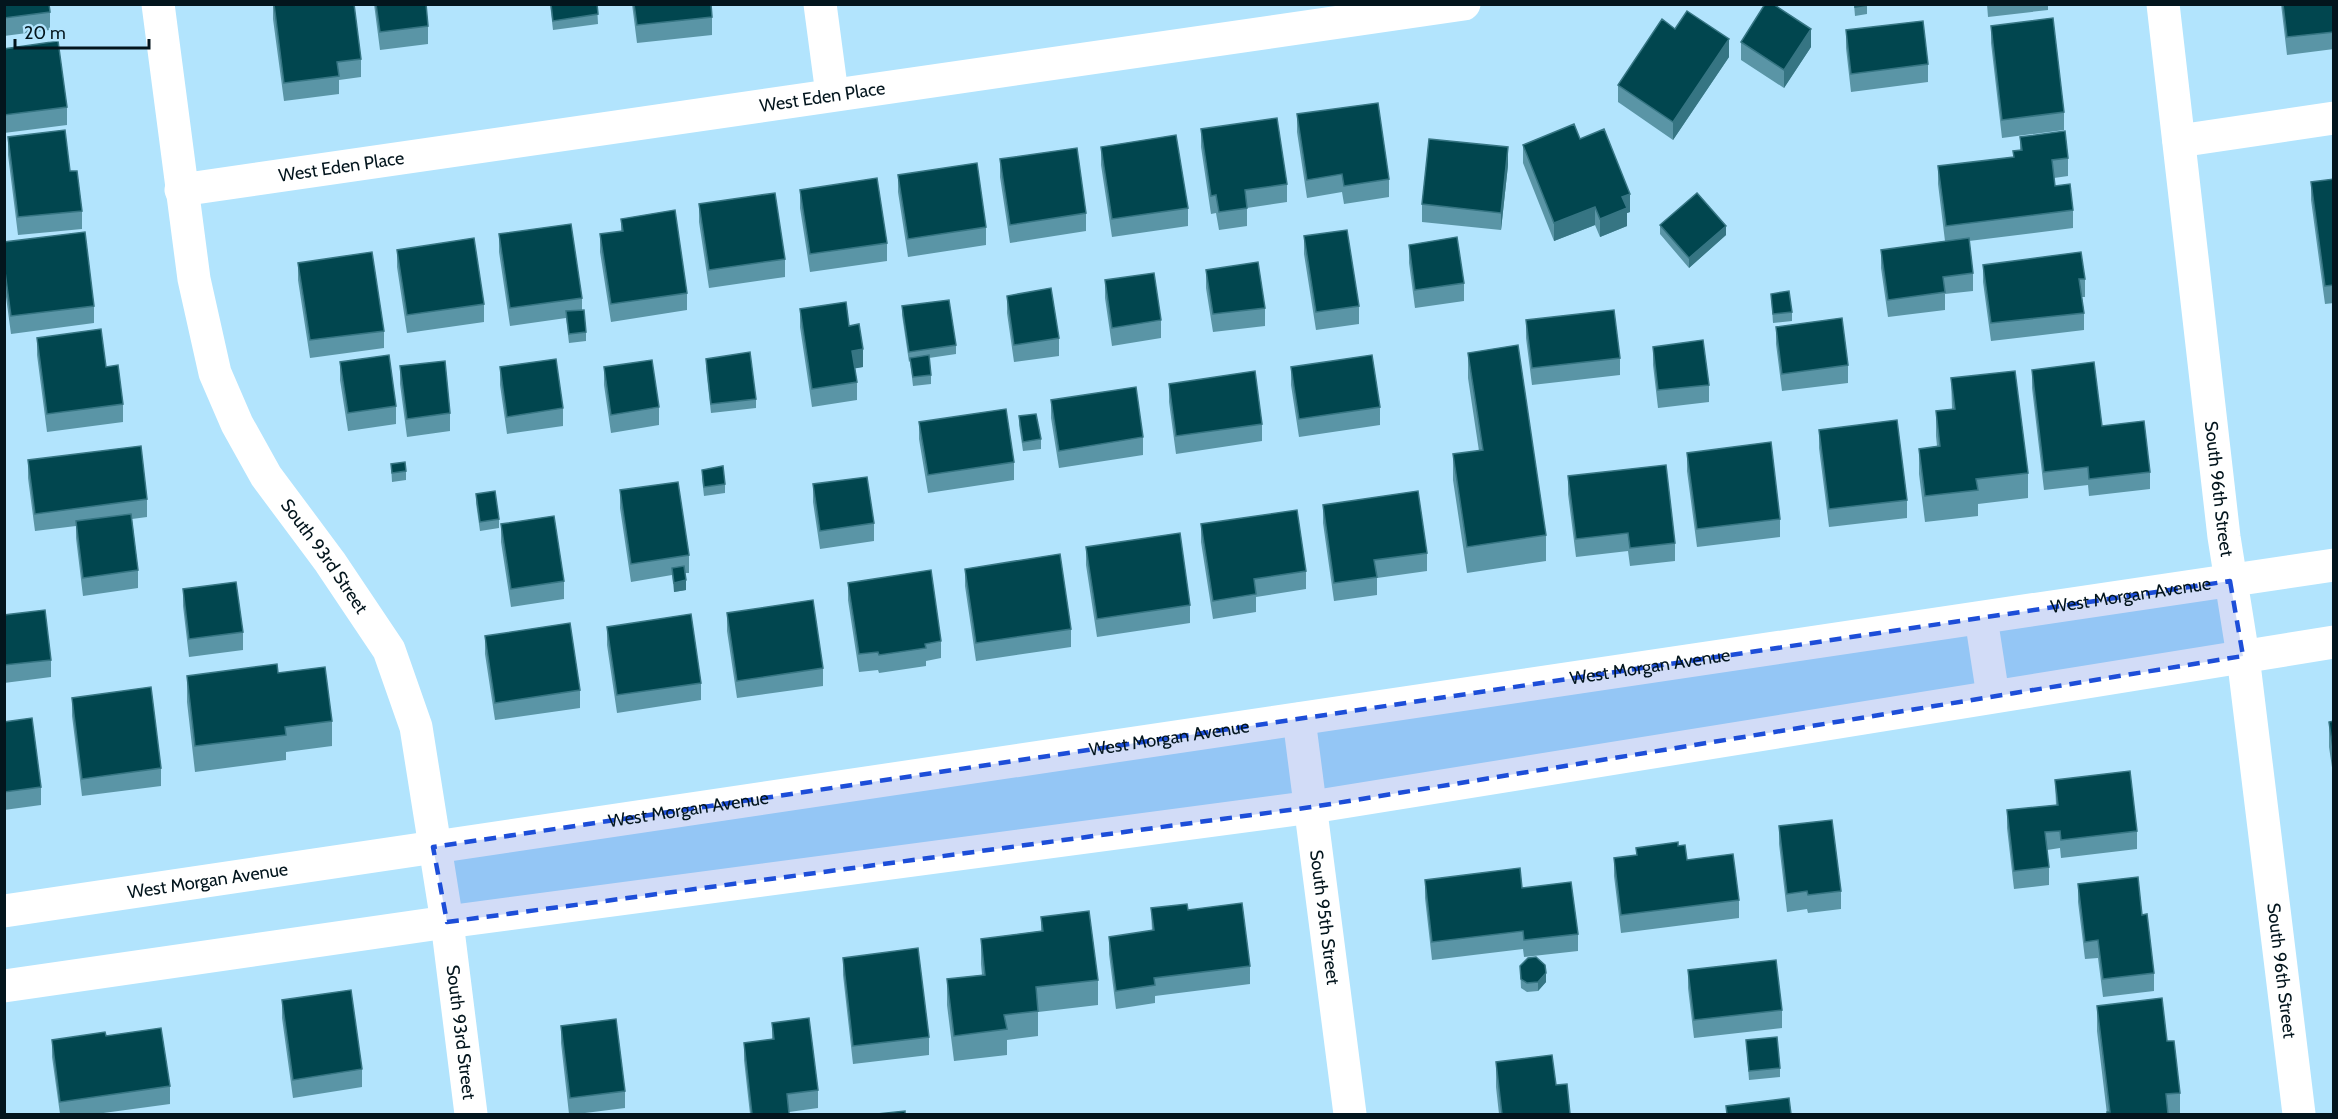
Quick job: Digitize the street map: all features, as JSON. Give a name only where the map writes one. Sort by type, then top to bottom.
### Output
[{"type":"street","name":"South 93rd Street","points":[[158,4],[194,279],[215,373],[237,424],[266,476],[330,562],[389,650],[416,727],[433,847],[447,922],[471,1114]]},
{"type":"street","points":[[820,4],[832,94]]},
{"type":"street","name":"West Eden Place","points":[[181,190],[1464,4]]},
{"type":"street","name":"South 96th Street","points":[[2163,4],[2230,581],[2242,656],[2299,1114]]},
{"type":"street","points":[[2180,141],[2334,118]]},
{"type":"street","name":"West Morgan Avenue","points":[[4,911],[2334,565]]},
{"type":"street","points":[[1981,618],[1993,696]]},
{"type":"street","points":[[4,986],[447,922],[1312,807],[2334,642]]},
{"type":"street","name":"South 95th Street","points":[[1299,719],[1350,1114]]},
{"type":"highlighted area","points":[[2230,581],[2243,656],[1312,807],[447,922],[433,847]]},
{"type":"building","points":[[4,4],[49,4],[50,12],[4,18]]},
{"type":"building","points":[[274,4],[354,4],[361,59],[337,62],[339,76],[284,83]]},
{"type":"building","points":[[376,4],[426,4],[428,26],[380,32]]},
{"type":"building","points":[[551,4],[597,4],[598,14],[553,21]]},
{"type":"building","points":[[634,4],[711,4],[712,17],[637,25]]},
{"type":"building","points":[[1765,4],[1773,4],[1811,29],[1784,70],[1741,42]]},
{"type":"building","points":[[1855,4],[1867,4],[1867,5],[1855,7]]},
{"type":"building","points":[[2283,4],[2334,4],[2334,32],[2287,37]]},
{"type":"building","points":[[1687,11],[1729,39],[1673,122],[1618,85],[1662,19],[1675,29]]},
{"type":"building","points":[[2053,18],[2064,112],[2002,120],[1991,26]]},
{"type":"building","points":[[1923,21],[1928,64],[1851,74],[1846,30]]},
{"type":"building","points":[[58,41],[67,107],[4,115],[4,49]]},
{"type":"building","points":[[1378,103],[1389,179],[1344,186],[1342,174],[1307,180],[1297,114]]},
{"type":"building","points":[[1277,118],[1287,184],[1245,190],[1247,208],[1219,212],[1216,195],[1211,196],[1201,129]]},
{"type":"building","points":[[1574,124],[1580,139],[1604,129],[1630,194],[1622,197],[1627,208],[1600,219],[1595,207],[1554,223],[1523,145]]},
{"type":"building","points":[[65,130],[70,171],[77,171],[82,211],[18,217],[8,137]]},
{"type":"building","points":[[2065,131],[2068,158],[2052,160],[2055,186],[2070,184],[2073,210],[1946,226],[1938,166],[2014,157],[2013,151],[2022,150],[2020,137]]},
{"type":"building","points":[[1176,135],[1188,208],[1112,219],[1101,147]]},
{"type":"building","points":[[1429,139],[1508,147],[1501,213],[1422,204]]},
{"type":"building","points":[[1077,148],[1086,213],[1010,225],[1000,159]]},
{"type":"building","points":[[977,163],[986,227],[908,239],[898,175]]},
{"type":"building","points":[[877,178],[887,243],[810,254],[800,190]]},
{"type":"building","points":[[2334,179],[2334,285],[2325,286],[2311,182]]},
{"type":"building","points":[[775,193],[785,259],[709,270],[699,204]]},
{"type":"building","points":[[1697,193],[1726,226],[1689,258],[1660,225]]},
{"type":"building","points":[[675,210],[687,293],[611,304],[600,234],[623,231],[621,219]]},
{"type":"building","points":[[571,224],[582,298],[510,308],[499,234]]},
{"type":"building","points":[[1347,230],[1359,306],[1316,312],[1304,236]]},
{"type":"building","points":[[85,232],[94,306],[11,316],[4,264],[4,242]]},
{"type":"building","points":[[1457,237],[1464,283],[1415,290],[1409,245]]},
{"type":"building","points":[[474,238],[484,304],[407,315],[397,250]]},
{"type":"building","points":[[1969,238],[1973,273],[1943,277],[1945,292],[1888,300],[1881,250]]},
{"type":"building","points":[[372,252],[384,331],[310,340],[298,263]]},
{"type":"building","points":[[2081,252],[2085,279],[2079,279],[2084,313],[1991,323],[1983,265]]},
{"type":"building","points":[[1258,262],[1265,308],[1213,314],[1206,270]]},
{"type":"building","points":[[1154,273],[1161,320],[1112,328],[1105,280]]},
{"type":"building","points":[[1051,288],[1059,338],[1014,345],[1007,296]]},
{"type":"building","points":[[1789,291],[1792,312],[1773,314],[1771,294]]},
{"type":"building","points":[[949,300],[956,345],[909,352],[902,306]]},
{"type":"building","points":[[846,302],[849,326],[859,324],[863,349],[852,351],[857,382],[812,389],[800,309]]},
{"type":"building","points":[[584,310],[586,332],[569,334],[566,311]]},
{"type":"building","points":[[1614,310],[1620,358],[1532,368],[1526,320]]},
{"type":"building","points":[[1842,318],[1848,365],[1782,374],[1776,327]]},
{"type":"building","points":[[101,329],[106,367],[118,365],[123,404],[47,414],[37,338]]},
{"type":"building","points":[[1703,340],[1709,385],[1658,390],[1653,347]]},
{"type":"building","points":[[1518,345],[1546,535],[1467,547],[1453,454],[1483,450],[1468,353]]},
{"type":"building","points":[[750,352],[756,399],[711,404],[706,359]]},
{"type":"building","points":[[389,355],[396,406],[348,413],[340,362]]},
{"type":"building","points":[[929,355],[931,375],[913,377],[910,358]]},
{"type":"building","points":[[1372,355],[1380,407],[1299,419],[1291,367]]},
{"type":"building","points":[[556,359],[563,408],[507,417],[500,367]]},
{"type":"building","points":[[652,360],[659,407],[611,415],[604,367]]},
{"type":"building","points":[[445,361],[450,413],[407,419],[400,366]]},
{"type":"building","points":[[2094,362],[2102,426],[2144,421],[2150,472],[2089,479],[2088,467],[2044,472],[2032,370]]},
{"type":"building","points":[[1255,371],[1262,424],[1176,436],[1169,384]]},
{"type":"building","points":[[2015,371],[2028,473],[1976,479],[1978,490],[1925,496],[1919,449],[1940,446],[1936,411],[1955,409],[1951,378]]},
{"type":"building","points":[[1136,387],[1143,437],[1059,451],[1051,400]]},
{"type":"building","points":[[1006,409],[1014,462],[928,475],[919,422]]},
{"type":"building","points":[[1036,414],[1041,439],[1023,442],[1019,416]]},
{"type":"building","points":[[1897,420],[1907,500],[1829,509],[1819,430]]},
{"type":"building","points":[[1771,442],[1780,519],[1697,529],[1687,453]]},
{"type":"building","points":[[141,446],[147,499],[35,514],[28,460]]},
{"type":"building","points":[[405,462],[406,471],[392,473],[391,464]]},
{"type":"building","points":[[1666,465],[1675,543],[1630,548],[1628,533],[1576,539],[1568,476]]},
{"type":"building","points":[[723,466],[725,484],[704,487],[702,470]]},
{"type":"building","points":[[867,477],[874,523],[820,531],[813,484]]},
{"type":"building","points":[[678,482],[689,555],[631,564],[620,490]]},
{"type":"building","points":[[495,491],[499,519],[480,522],[476,494]]},
{"type":"building","points":[[1418,491],[1427,553],[1374,560],[1377,577],[1334,583],[1323,505]]},
{"type":"building","points":[[1297,510],[1306,571],[1254,579],[1256,594],[1213,601],[1201,524]]},
{"type":"building","points":[[131,514],[138,570],[83,578],[76,521]]},
{"type":"building","points":[[554,516],[564,581],[511,589],[501,524]]},
{"type":"building","points":[[1180,533],[1190,605],[1097,619],[1086,547]]},
{"type":"building","points":[[1060,554],[1071,629],[976,643],[965,569]]},
{"type":"building","points":[[684,566],[686,580],[674,583],[672,568]]},
{"type":"building","points":[[931,570],[941,641],[925,644],[926,648],[879,655],[878,652],[859,654],[848,583]]},
{"type":"building","points":[[236,582],[243,632],[189,639],[183,589]]},
{"type":"building","points":[[813,600],[823,668],[737,681],[727,613]]},
{"type":"building","points":[[45,610],[51,660],[4,665],[4,615]]},
{"type":"building","points":[[691,614],[701,683],[617,695],[607,627]]},
{"type":"building","points":[[570,623],[580,690],[495,703],[485,636]]},
{"type":"building","points":[[277,664],[278,673],[325,667],[332,721],[285,727],[286,735],[195,746],[187,676]]},
{"type":"building","points":[[151,687],[161,768],[82,779],[72,698]]},
{"type":"building","points":[[32,718],[41,787],[4,792],[4,722]]},
{"type":"building","points":[[2334,721],[2334,755],[2329,722]]},
{"type":"building","points":[[2130,771],[2137,831],[2061,840],[2060,831],[2045,832],[2049,867],[2014,871],[2007,810],[2058,805],[2055,780]]},
{"type":"building","points":[[1832,820],[1841,891],[1808,895],[1807,891],[1787,894],[1779,826]]},
{"type":"building","points":[[1678,842],[1678,846],[1685,845],[1687,860],[1733,854],[1739,900],[1621,915],[1614,858],[1637,855],[1636,848]]},
{"type":"building","points":[[1520,868],[1522,888],[1571,882],[1578,934],[1524,940],[1523,931],[1432,942],[1425,880]]},
{"type":"building","points":[[2138,877],[2142,915],[2147,914],[2154,973],[2103,979],[2098,940],[2085,942],[2078,884]]},
{"type":"building","points":[[1242,903],[1250,966],[1154,978],[1155,985],[1116,991],[1109,937],[1154,930],[1151,908],[1187,904],[1188,910]]},
{"type":"building","points":[[1089,911],[1098,980],[1036,987],[1038,1011],[1004,1015],[1007,1029],[954,1036],[947,979],[985,975],[981,939],[1043,931],[1041,917]]},
{"type":"building","points":[[918,948],[929,1037],[853,1046],[843,958]]},
{"type":"building","points":[[1536,957],[1545,965],[1546,973],[1538,982],[1527,983],[1521,979],[1520,966],[1528,958]]},
{"type":"building","points":[[1776,960],[1782,1010],[1694,1020],[1688,970]]},
{"type":"building","points":[[351,990],[362,1069],[293,1080],[282,1000]]},
{"type":"building","points":[[2162,998],[2167,1041],[2174,1041],[2180,1093],[2166,1094],[2168,1114],[2107,1114],[2110,1112],[2097,1006]]},
{"type":"building","points":[[809,1018],[818,1090],[787,1094],[789,1114],[752,1114],[744,1043],[774,1039],[772,1023]]},
{"type":"building","points":[[616,1019],[625,1091],[570,1098],[561,1026]]},
{"type":"building","points":[[161,1028],[170,1086],[60,1102],[52,1040],[105,1032],[106,1036]]},
{"type":"building","points":[[1777,1037],[1780,1068],[1749,1071],[1746,1040]]},
{"type":"building","points":[[1552,1055],[1556,1085],[1567,1084],[1570,1114],[1502,1114],[1496,1062]]},
{"type":"building","points":[[1789,1098],[1791,1114],[1727,1114],[1726,1106]]},
{"type":"building","points":[[905,1111],[905,1114],[877,1114]]}]
